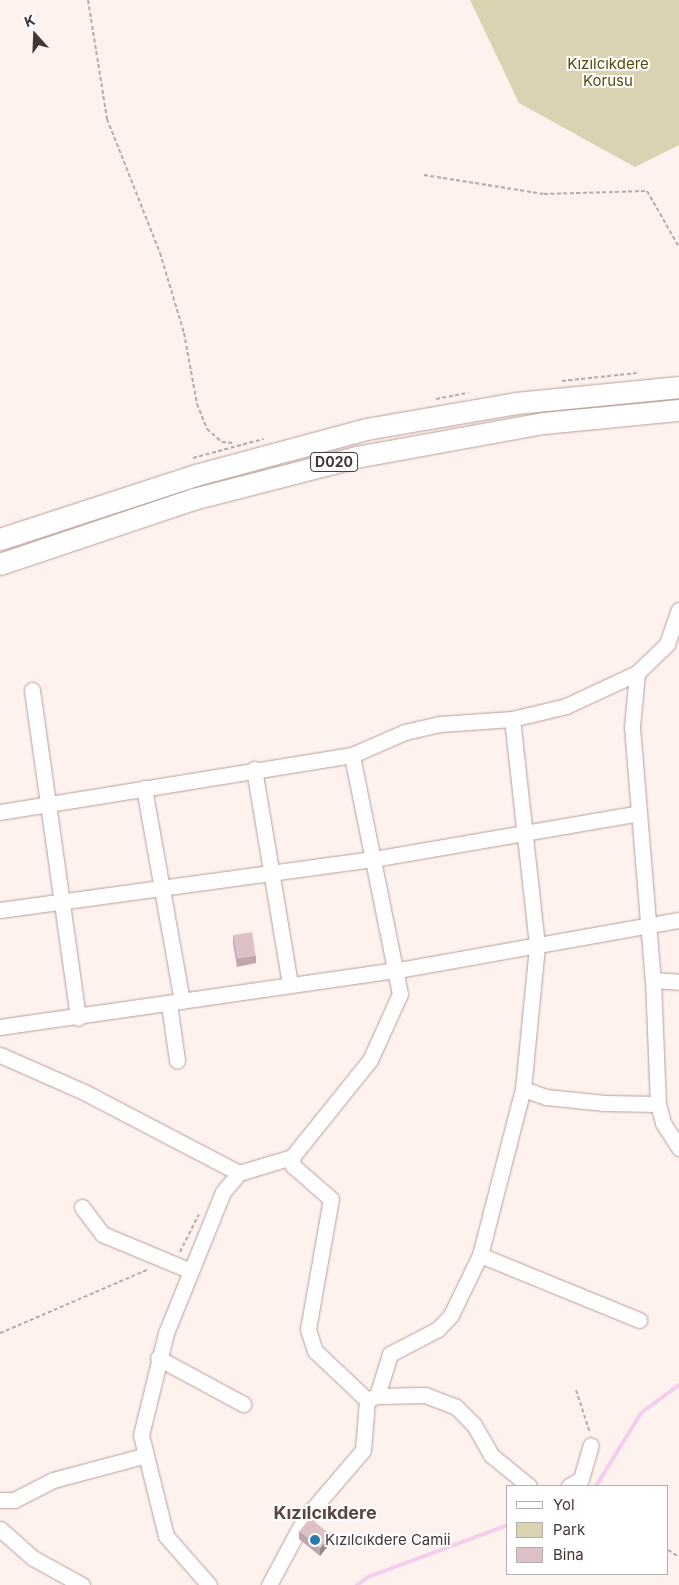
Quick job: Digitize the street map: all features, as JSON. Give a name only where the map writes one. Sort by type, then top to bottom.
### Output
[{"type":"highway","name":"D020","points":[[0,539],[196,475],[366,430],[516,403],[679,387]]},
{"type":"highway","name":"D020","points":[[0,564],[193,500],[356,457],[534,425],[679,410]]},
{"type":"street","points":[[0,812],[254,769],[352,755],[405,732],[440,724],[512,719],[566,706],[637,673],[673,646],[679,610]]},
{"type":"street","points":[[637,673],[632,727],[653,980],[658,1104],[663,1123],[679,1148]]},
{"type":"street","points":[[32,690],[64,904],[78,1018]]},
{"type":"street","points":[[269,1585],[305,1518],[363,1450],[372,1398],[390,1354],[438,1329],[451,1315],[480,1255],[523,1089],[538,945],[523,831],[512,719]]},
{"type":"street","points":[[209,1585],[166,1536],[143,1456],[141,1435],[158,1358],[223,1192],[239,1173],[292,1157],[370,1060],[400,994],[398,970],[352,755]]},
{"type":"street","points":[[254,769],[290,985]]},
{"type":"street","points":[[144,788],[162,889],[176,1002],[176,1060]]},
{"type":"street","points":[[0,910],[64,904],[373,860],[523,831],[639,813]]},
{"type":"street","points":[[0,1027],[78,1018],[398,970],[679,920]]},
{"type":"street","points":[[653,980],[679,982]]},
{"type":"street","points":[[0,1055],[86,1093],[239,1173]]},
{"type":"street","points":[[523,1089],[596,1102],[658,1104]]},
{"type":"street","points":[[292,1157],[293,1166],[331,1199],[308,1329],[316,1351],[372,1398],[425,1395],[456,1407],[474,1425],[491,1455],[528,1485]]},
{"type":"street","points":[[82,1207],[102,1234],[165,1263],[191,1271]]},
{"type":"street","points":[[480,1255],[639,1320]]},
{"type":"street","points":[[158,1358],[243,1404]]},
{"type":"street","points":[[571,1485],[582,1479],[590,1445]]},
{"type":"street","points":[[0,1500],[14,1500],[53,1480],[143,1456]]},
{"type":"street","points":[[0,1530],[33,1558],[82,1585]]},
{"type":"path","points":[[88,0],[107,119],[160,253],[184,333],[197,404],[207,429],[222,442],[236,444]]},
{"type":"path","points":[[424,174],[544,194],[647,191],[679,247]]},
{"type":"path","points":[[0,1333],[177,1259],[201,1211]]},
{"type":"path","points":[[576,1390],[590,1445]]},
{"type":"green space","name":"Kızılcıkdere Korusu","points":[[470,0],[679,0],[679,145],[635,167],[519,103]]},
{"type":"building","points":[[252,932],[256,956],[237,959],[233,935]]},
{"type":"building","points":[[310,1518],[331,1535],[320,1548],[299,1531]]},
{"type":"waterway","points":[[597,1485],[641,1413],[679,1385]]},
{"type":"waterway","points":[[357,1585],[368,1577],[507,1525]]},
{"type":"place","name":"Kızılcıkdere Camii","points":[[315,1540]]},
{"type":"district","name":"Kızılcıkdere","points":[[325,1513]]}]
